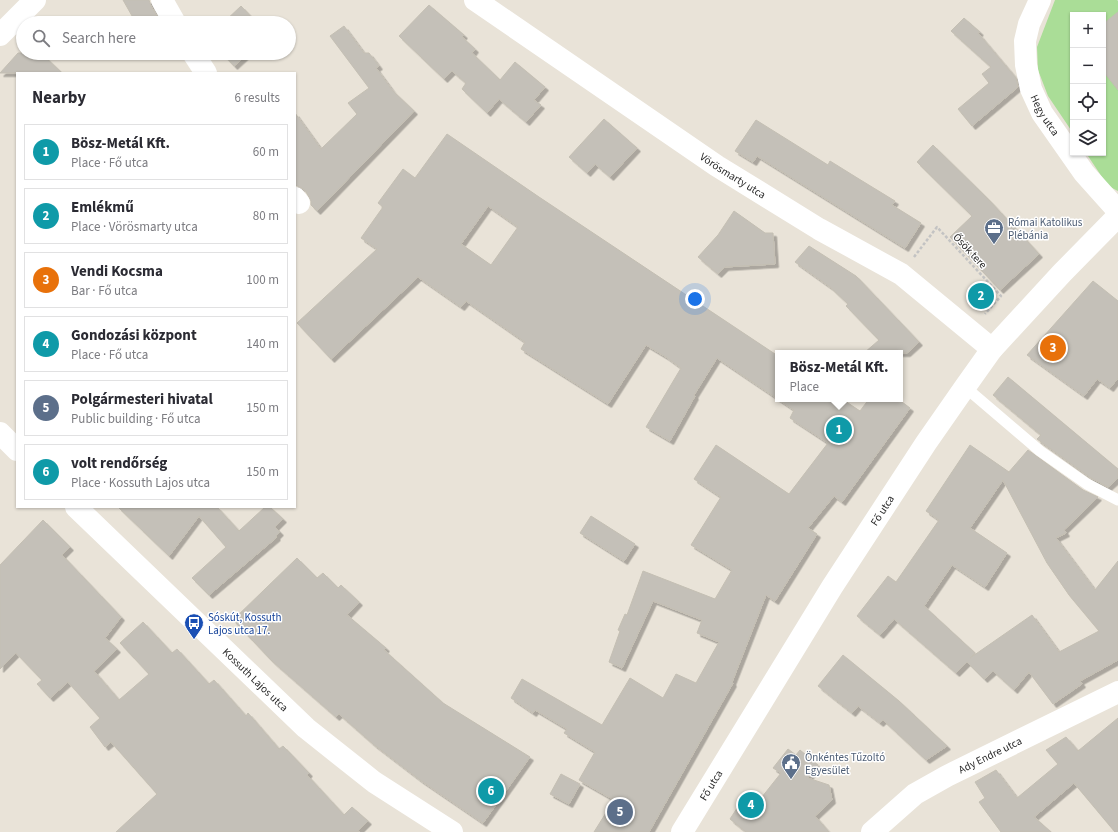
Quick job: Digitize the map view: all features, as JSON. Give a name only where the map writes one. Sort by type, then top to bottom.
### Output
[{"type":"street","points":[[19,16],[35,0]]},
{"type":"street","points":[[162,0],[171,16]]},
{"type":"street","name":"Vörösmarty utca","points":[[475,0],[717,166],[819,229],[901,274],[992,349]]},
{"type":"street","name":"Hegy utca","points":[[1040,0],[1029,24],[1025,41],[1026,65],[1031,89],[1042,113],[1084,173],[1118,211]]},
{"type":"street","points":[[0,35],[16,19]]},
{"type":"street","points":[[198,60],[205,72]]},
{"type":"street","name":"Fő utca","points":[[682,832],[832,588],[926,443],[965,386],[992,349],[1062,273],[1118,216]]},
{"type":"street","points":[[0,433],[16,449]]},
{"type":"street","name":"Kossuth Lajos utca","points":[[77,508],[306,728],[374,782],[452,832]]},
{"type":"street","name":"Ady Endre utca","points":[[872,832],[915,794],[947,776],[1118,692]]},
{"type":"lane","points":[[965,386],[1040,451],[1087,484],[1118,500]]},
{"type":"path","name":"Ősök tere","points":[[901,274],[937,227],[1001,296],[970,330]]},
{"type":"green space","points":[[1055,0],[1118,1],[1118,191],[1108,186],[1088,156],[1106,156],[1106,12],[1070,12],[1070,129],[1048,96],[1038,70],[1037,47]]},
{"type":"building","points":[[123,0],[149,0],[157,16],[132,16]]},
{"type":"building","points":[[429,5],[464,35],[462,37],[475,49],[472,53],[500,80],[515,62],[545,87],[534,100],[541,105],[526,122],[499,99],[487,113],[462,89],[466,83],[452,71],[444,79],[399,36]]},
{"type":"building","points":[[241,6],[250,16],[230,16]]},
{"type":"building","points":[[1118,12],[1118,90],[1106,75],[1106,22]]},
{"type":"building","points":[[964,18],[980,32],[978,33],[1016,78],[1018,87],[972,126],[958,109],[989,83],[982,74],[991,67],[951,31]]},
{"type":"building","points":[[344,26],[364,53],[369,53],[379,66],[376,68],[393,91],[414,111],[317,211],[311,205],[311,201],[305,190],[296,185],[296,114],[321,149],[357,114],[348,103],[369,88],[330,36]]},
{"type":"building","points":[[16,55],[16,60],[48,60],[61,72],[16,72],[0,73]]},
{"type":"building","points":[[228,60],[240,60],[234,66]]},
{"type":"building","points":[[604,119],[637,148],[610,177],[595,164],[587,173],[569,157]]},
{"type":"building","points":[[756,120],[828,165],[830,161],[895,201],[892,205],[921,223],[905,248],[757,156],[753,162],[735,151]]},
{"type":"building","points":[[447,134],[775,354],[775,397],[717,358],[694,395],[695,396],[670,441],[646,427],[681,368],[666,357],[646,345],[608,404],[521,349],[525,342],[466,301],[461,307],[418,277],[331,359],[297,323],[377,249],[361,238],[383,207],[378,203],[403,169],[415,178]],"holes":[[[488,206],[518,227],[491,265],[461,244]]]},
{"type":"building","name":"Római Katolikus Plébánia","points":[[933,145],[989,200],[1039,254],[1000,290],[950,237],[972,216],[917,162]]},
{"type":"building","points":[[734,211],[765,233],[773,233],[775,264],[725,267],[718,274],[698,257],[718,235]]},
{"type":"building","points":[[809,246],[856,276],[919,342],[907,353],[903,353],[903,350],[867,350],[879,340],[846,306],[848,304],[830,287],[795,262]]},
{"type":"building","points":[[1093,281],[1118,301],[1118,378],[1110,388],[1097,379],[1084,396],[1027,355]]},
{"type":"building","points":[[1008,377],[1118,469],[1118,478],[1108,487],[1091,478],[1037,439],[1041,435],[993,395]]},
{"type":"building","points":[[782,402],[846,402],[860,411],[867,402],[902,402],[910,408],[842,502],[834,496],[808,528],[817,534],[775,601],[766,595],[732,682],[733,683],[649,832],[594,832],[614,800],[579,780],[595,752],[564,733],[567,729],[535,710],[533,713],[511,698],[522,679],[602,725],[630,678],[663,698],[676,674],[696,683],[719,642],[697,633],[702,620],[653,601],[622,668],[609,662],[620,631],[618,630],[625,614],[627,615],[643,571],[715,599],[732,570],[691,545],[721,497],[694,479],[716,445],[789,494],[828,443],[790,418],[794,410]]},
{"type":"building","points":[[970,445],[1009,472],[1028,450],[1083,490],[1098,497],[1064,530],[1066,533],[1056,538],[1095,590],[1118,561],[1118,660],[1080,681],[1082,684],[1053,704],[1029,672],[1014,690],[993,671],[984,679],[967,662],[956,673],[894,619],[880,635],[857,616],[888,576],[896,582],[939,520],[926,511]],"holes":[[[1003,480],[1047,563],[1069,595],[1099,631],[1059,652],[1032,615],[970,658],[975,653],[924,606],[952,565],[985,587],[1007,553],[970,528]]]},
{"type":"building","points":[[119,508],[218,508],[239,531],[264,508],[271,508],[283,519],[275,527],[280,532],[276,536],[277,537],[209,595],[192,578],[226,547],[199,516],[169,556]]},
{"type":"building","points":[[591,516],[635,544],[624,561],[580,533]]},
{"type":"building","points":[[43,520],[70,547],[62,555],[121,617],[105,638],[117,649],[94,671],[119,700],[149,674],[120,643],[143,622],[172,653],[177,649],[209,684],[214,680],[246,716],[248,713],[279,749],[283,746],[309,773],[307,775],[344,815],[352,807],[368,821],[358,831],[360,832],[116,832],[157,794],[111,742],[105,747],[90,727],[100,718],[68,682],[50,698],[37,684],[42,680],[16,653],[0,669],[0,565]]},
{"type":"building","points":[[297,558],[317,578],[323,573],[338,588],[341,585],[359,602],[347,615],[386,648],[384,650],[443,703],[530,757],[483,823],[420,780],[373,744],[339,714],[336,717],[272,661],[233,620]]},
{"type":"building","points":[[843,655],[899,701],[947,746],[926,760],[883,720],[880,723],[858,706],[852,713],[818,686]]},
{"type":"building","points":[[1118,718],[1118,832],[1115,832],[1074,783],[1034,817],[1051,832],[1001,832],[979,802],[985,798],[975,782],[996,770],[1017,798],[1058,764],[1046,750],[1066,737],[1078,751]]},
{"type":"building","points":[[788,749],[796,755],[800,750],[818,765],[808,778],[829,785],[832,800],[815,816],[829,832],[746,832],[730,819],[747,793],[758,802],[781,773],[773,768]]},
{"type":"building","points":[[561,774],[580,784],[569,804],[550,794]]},
{"type":"place","name":"Római Katolikus Plébánia","points":[[994,245]]},
{"type":"place","name":"Emlékmű","points":[[981,296]]},
{"type":"place","name":"Vendi Kocsma","points":[[1053,348]]},
{"type":"place","name":"Bösz-Metál Kft.","points":[[839,430]]},
{"type":"place","name":"Sóskút, Kossuth Lajos utca 17.","points":[[194,640]]},
{"type":"place","name":"Önkéntes Tűzoltó Egyesület","points":[[791,780]]},
{"type":"place","name":"volt rendőrség","points":[[491,791]]},
{"type":"place","name":"Gondozási központ","points":[[751,805]]},
{"type":"place","name":"Polgármesteri hivatal","points":[[620,812]]}]
